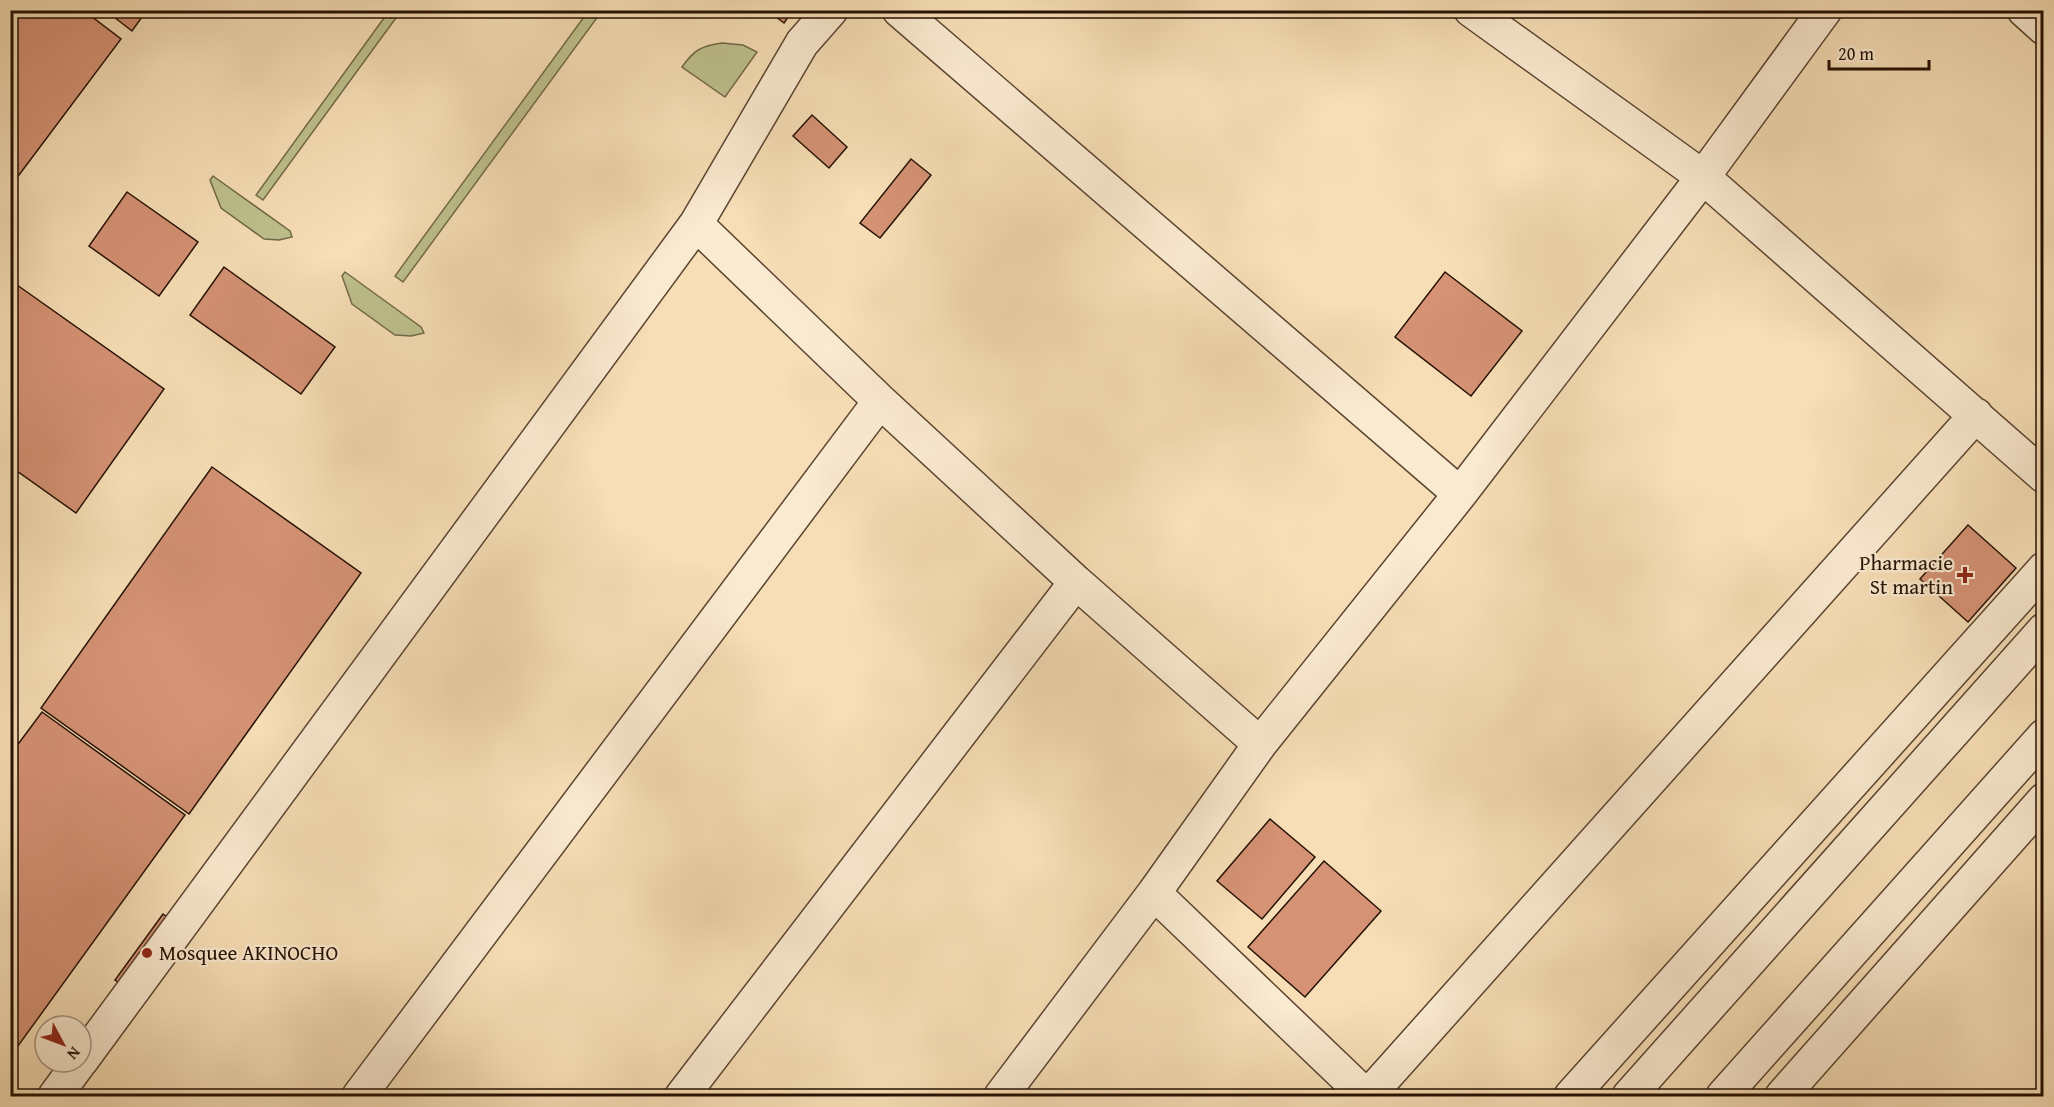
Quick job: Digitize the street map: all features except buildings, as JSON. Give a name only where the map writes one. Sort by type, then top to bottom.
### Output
[{"type":"street","points":[[93,1043],[696,224],[802,43],[831,10]]},
{"type":"street","points":[[898,10],[1460,494]]},
{"type":"street","points":[[1471,10],[1702,177],[2043,476]]},
{"type":"street","points":[[1001,1096],[1154,893],[1260,744],[1460,494],[1702,177],[1825,10]]},
{"type":"street","points":[[2024,10],[2043,28]]},
{"type":"street","points":[[696,224],[880,401],[1076,582],[1260,744]]},
{"type":"street","points":[[359,1096],[880,401]]},
{"type":"street","points":[[1154,893],[1367,1096],[1976,415]]},
{"type":"street","points":[[1571,1096],[2043,569]]},
{"type":"street","points":[[682,1096],[1076,582]]},
{"type":"street","points":[[1629,1096],[2043,630]]},
{"type":"street","points":[[1723,1096],[2043,736]]},
{"type":"street","points":[[1782,1096],[2043,800]]},
{"type":"street","points":[[55,1096],[71,1074]]},
{"type":"green space","points":[[589,10],[602,11],[403,282],[395,276]]},
{"type":"green space","points":[[389,11],[401,11],[263,200],[256,195]]},
{"type":"green space","points":[[722,43],[743,45],[757,52],[725,97],[682,67],[690,56],[699,50]]},
{"type":"green space","points":[[213,176],[290,231],[292,237],[279,240],[264,239],[221,208],[210,180]]},
{"type":"green space","points":[[345,272],[421,327],[424,333],[411,336],[395,335],[352,304],[342,276]]},
{"type":"place","name":"Pharmacie St martin","points":[[1965,575]]},
{"type":"place","name":"Mosquee AKINOCHO","points":[[147,953]]}]
